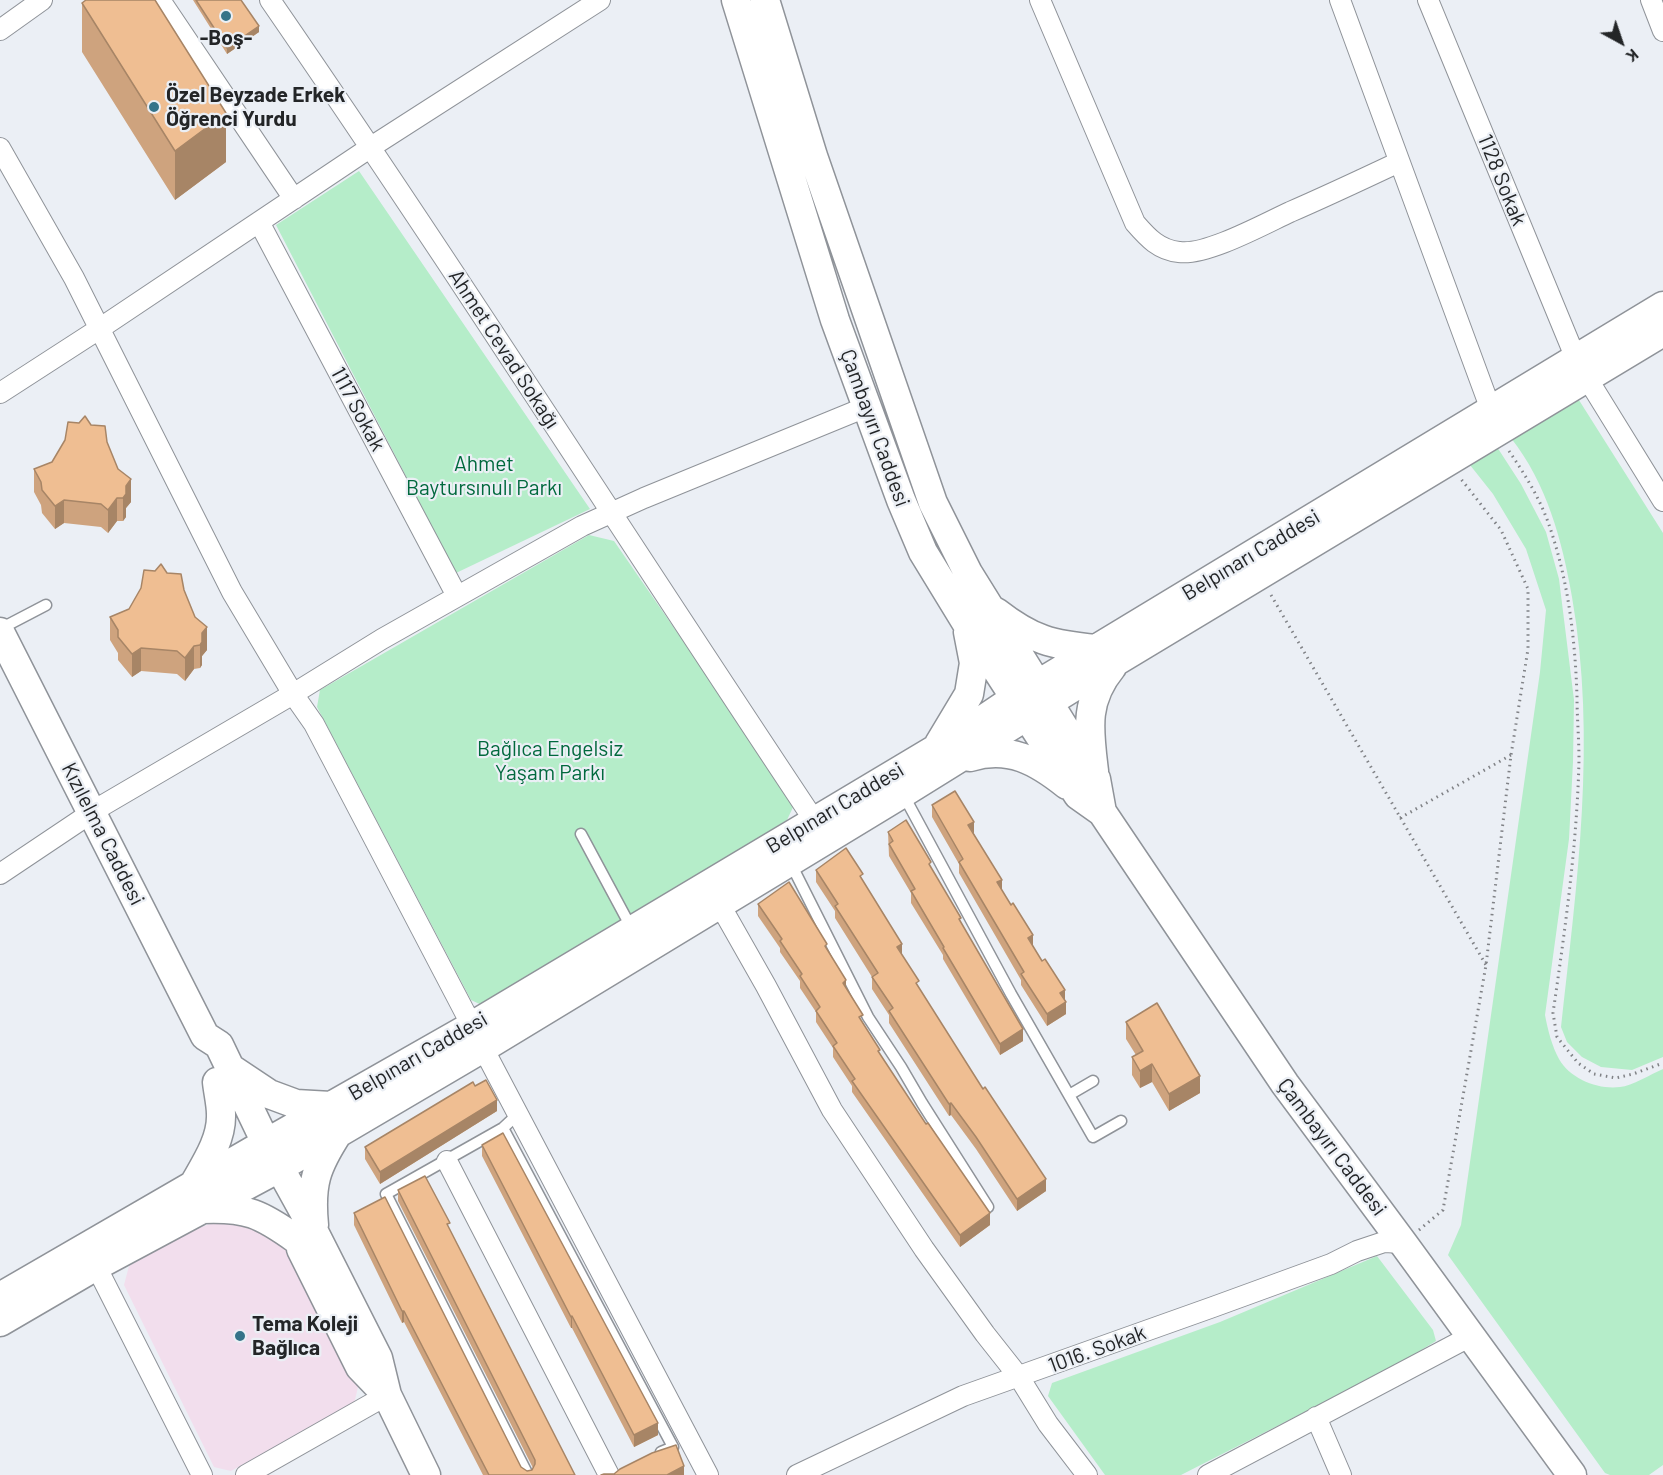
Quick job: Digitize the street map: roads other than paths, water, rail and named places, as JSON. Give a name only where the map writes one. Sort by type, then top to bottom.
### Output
[{"type":"street","points":[[0,30],[42,0]]},
{"type":"street","points":[[160,0],[294,199]]},
{"type":"street","name":"Ahmet Cevad Sokağı","points":[[270,0],[371,147],[814,820]]},
{"type":"street","points":[[0,393],[371,147],[600,0]]},
{"type":"street","name":"Çambayırı Caddesi","points":[[735,0],[836,320],[866,407],[923,552],[977,615],[1102,812],[1285,1084],[1572,1475]]},
{"type":"street","name":"Çambayırı Caddesi","points":[[765,0],[813,156],[923,476],[952,543],[977,615]]},
{"type":"street","points":[[1040,0],[1135,223],[1148,238],[1160,247],[1180,253],[1200,251],[1245,234],[1399,162]]},
{"type":"street","points":[[1340,0],[1494,421]]},
{"type":"street","name":"1128 Sokak","points":[[1428,0],[1581,368],[1663,501]]},
{"type":"street","points":[[1651,0],[1663,31]]},
{"type":"street","points":[[0,148],[74,278],[232,592],[293,694],[314,724],[477,1037],[510,1121],[708,1475]]},
{"type":"street","name":"1117 Sokak","points":[[259,222],[457,596]]},
{"type":"street","name":"Belpınarı Caddesi","points":[[477,1037],[632,930],[814,820],[947,754],[1581,368],[1663,306]]},
{"type":"street","name":"Belpınarı Caddesi","points":[[1581,368],[1663,332]]},
{"type":"street","points":[[0,874],[92,813],[382,639],[582,526],[866,407]]},
{"type":"street","name":"Belpınarı Caddesi","points":[[1106,656],[1260,575],[1447,462],[1494,421]]},
{"type":"street","points":[[977,615],[1012,625],[1033,637],[1106,656],[1091,713],[1087,787],[1054,775],[1009,753],[947,754],[969,693],[974,663],[977,615]]},
{"type":"street","name":"Kızılelma Caddesi","points":[[0,630],[205,1036],[219,1045],[224,1075],[265,1159],[305,1236],[378,1358],[387,1395],[426,1475]]},
{"type":"street","name":"Belpınarı Caddesi","points":[[0,1297],[198,1196],[477,1037],[720,905],[903,793],[947,754]]},
{"type":"street","points":[[720,905],[832,1110],[924,1249],[1019,1377],[1048,1424],[1087,1475]]},
{"type":"street","points":[[224,1075],[335,1119],[326,1152],[314,1182],[312,1205],[305,1236],[252,1212],[226,1208],[198,1196],[218,1136],[222,1116],[224,1075]]},
{"type":"street","points":[[447,1161],[615,1473]]},
{"type":"street","name":"Belpınarı Caddesi","points":[[0,1322],[96,1266],[198,1196]]},
{"type":"street","name":"1016. Sokak","points":[[797,1475],[963,1396],[1299,1276],[1384,1242],[1403,1243]]},
{"type":"street","points":[[96,1266],[202,1475]]},
{"type":"street","points":[[1208,1475],[1471,1336]]},
{"type":"street","points":[[246,1475],[387,1395]]},
{"type":"street","points":[[1316,1417],[1341,1475]]},
{"type":"lane","points":[[0,630],[46,605]]},
{"type":"lane","points":[[903,793],[1011,994],[1094,1137],[1121,1121]]},
{"type":"lane","points":[[581,834],[632,930]]},
{"type":"lane","points":[[789,862],[867,1017],[902,1067],[922,1103],[988,1207]]},
{"type":"lane","points":[[1069,1095],[1093,1081]]},
{"type":"lane","points":[[528,1475],[386,1194],[447,1161],[510,1121],[673,1447],[653,1456]]},
{"type":"place","name":"-Boş-","points":[[226,16]]},
{"type":"place","name":"Özel Beyzade Erkek Öğrenci Yurdu","points":[[154,107]]},
{"type":"place","name":"Tema Koleji Bağlıca","points":[[240,1336]]},
{"type":"park label","name":"Ahmet Baytursınulı Parkı","points":[[484,476]]},
{"type":"park label","name":"Bağlıca Engelsiz Yaşam Parkı","points":[[550,761]]}]
